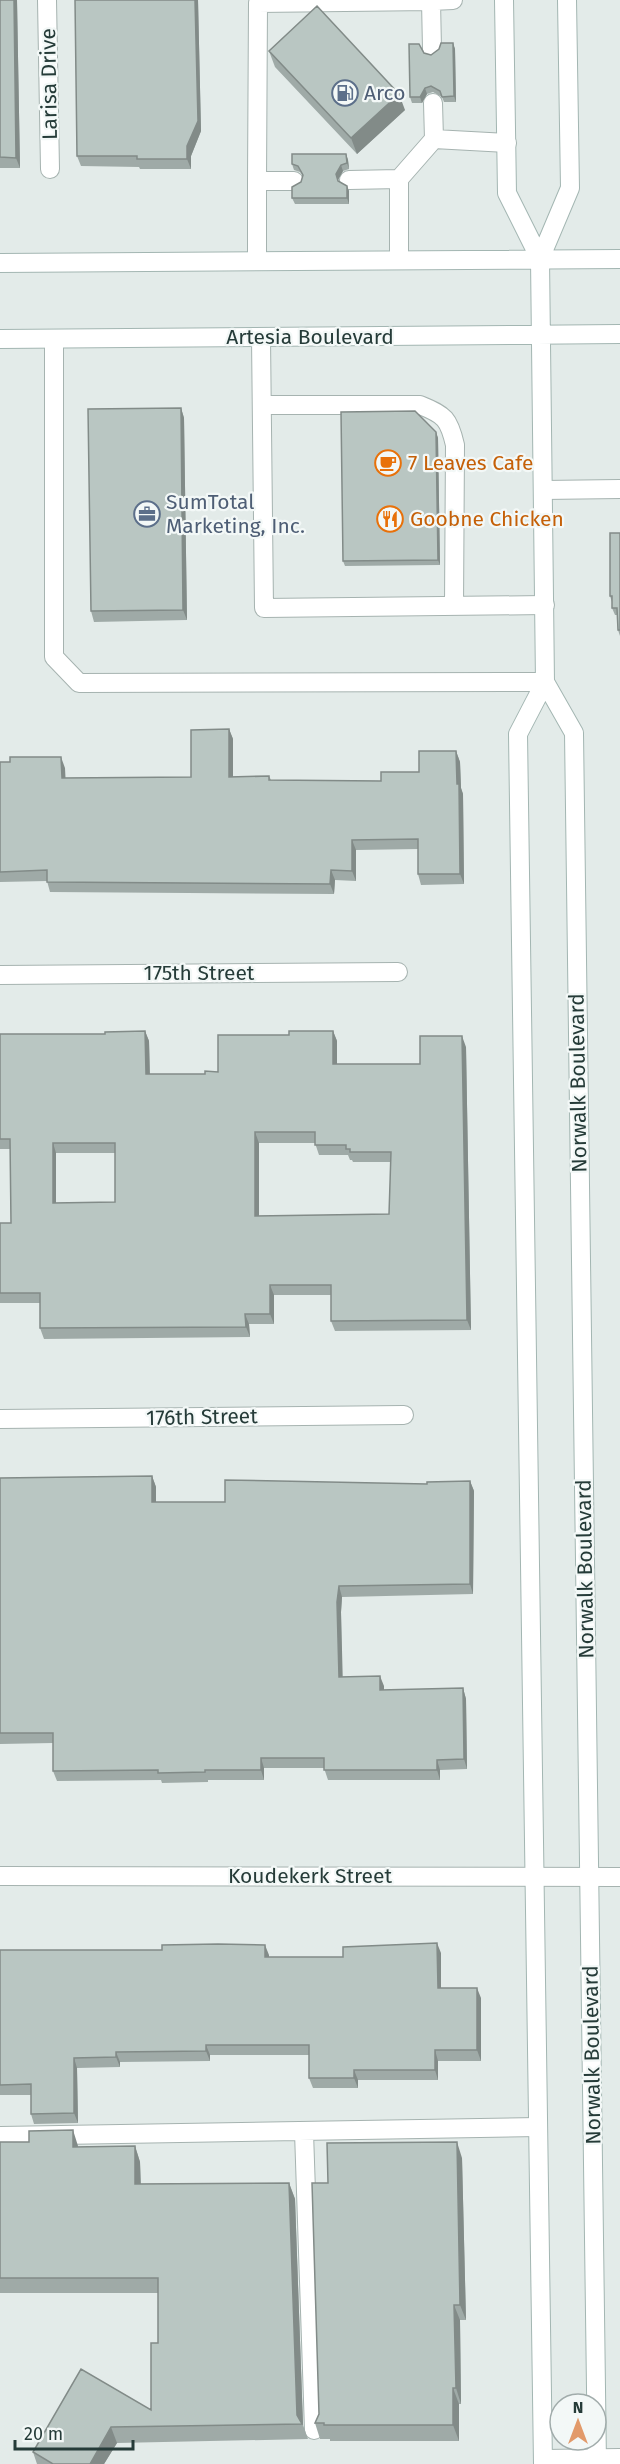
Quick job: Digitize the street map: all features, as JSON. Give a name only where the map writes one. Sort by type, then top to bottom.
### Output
[{"type":"main road","name":"Larisa Drive","points":[[47,0],[50,168]]},
{"type":"main road","points":[[257,261],[258,3],[453,0]]},
{"type":"main road","name":"Norwalk Boulevard","points":[[504,0],[507,193],[540,259]]},
{"type":"main road","name":"Norwalk Boulevard","points":[[543,2461],[518,734],[545,681],[540,259],[570,188],[567,0]]},
{"type":"main road","points":[[431,1],[432,49]]},
{"type":"main road","points":[[399,260],[399,179],[434,139],[433,103]]},
{"type":"main road","points":[[434,139],[507,143]]},
{"type":"main road","points":[[349,180],[399,179]]},
{"type":"main road","points":[[257,181],[294,181]]},
{"type":"main road","points":[[0,263],[620,259]]},
{"type":"main road","name":"Artesia Boulevard","points":[[0,339],[620,334]]},
{"type":"main road","points":[[261,338],[264,608],[545,604]]},
{"type":"main road","points":[[54,339],[54,657],[79,684],[545,681]]},
{"type":"main road","points":[[262,405],[420,405],[439,412],[450,425],[455,445],[454,606]]},
{"type":"main road","points":[[543,490],[620,489]]},
{"type":"main road","name":"Norwalk Boulevard","points":[[545,681],[574,733],[597,2461]]},
{"type":"main road","name":"175th Street","points":[[0,975],[398,972]]},
{"type":"main road","name":"176th Street","points":[[0,1419],[404,1415]]},
{"type":"main road","name":"Koudekerk Street","points":[[0,1876],[620,1876]]},
{"type":"main road","points":[[0,2136],[538,2127]]},
{"type":"main road","points":[[304,2132],[314,2430]]},
{"type":"main road","points":[[543,2461],[597,2461],[620,2458]]},
{"type":"building","points":[[0,0],[14,0],[16,158],[0,157]]},
{"type":"building","points":[[75,0],[195,0],[198,121],[187,146],[187,159],[77,156]]},
{"type":"building","points":[[317,6],[399,94],[351,138],[269,51]]},
{"type":"building","points":[[441,43],[453,43],[454,96],[442,97],[440,91],[431,86],[425,88],[420,97],[410,97],[409,44],[419,44],[424,53],[431,55],[439,49]]},
{"type":"building","points":[[292,154],[346,154],[347,163],[341,165],[336,174],[338,181],[347,186],[347,198],[292,198],[292,187],[301,182],[303,175],[298,166],[292,164]]},
{"type":"building","points":[[181,408],[183,610],[91,611],[88,409]]},
{"type":"building","points":[[415,411],[436,432],[438,560],[343,561],[341,412]]},
{"type":"building","points":[[610,533],[620,533],[620,630],[618,630],[617,608],[612,608],[612,596],[610,596]]},
{"type":"building","points":[[229,729],[229,777],[269,776],[269,780],[381,781],[381,772],[419,772],[419,751],[456,751],[457,784],[459,784],[460,874],[418,874],[418,839],[352,840],[352,871],[331,870],[330,884],[47,882],[47,870],[0,872],[0,762],[10,762],[10,757],[61,757],[62,778],[191,777],[191,730]]},
{"type":"building","points":[[145,1031],[146,1074],[218,1072],[218,1035],[289,1035],[289,1031],[333,1031],[333,1064],[420,1064],[420,1036],[462,1036],[467,1320],[331,1321],[331,1285],[270,1285],[270,1314],[245,1314],[246,1327],[40,1328],[40,1293],[0,1293],[0,1223],[11,1223],[10,1139],[0,1139],[0,1034],[105,1034],[105,1032]],"holes":[[[255,1132],[315,1132],[315,1145],[346,1145],[346,1149],[350,1149],[350,1152],[391,1152],[389,1214],[255,1216]],[[53,1143],[115,1143],[115,1202],[53,1203]]]},
{"type":"building","points":[[152,1476],[152,1502],[225,1502],[225,1480],[427,1484],[427,1482],[470,1481],[470,1584],[339,1586],[337,1602],[339,1677],[380,1676],[380,1690],[463,1688],[464,1759],[437,1760],[437,1770],[324,1770],[324,1758],[261,1758],[261,1770],[158,1773],[158,1770],[53,1771],[53,1733],[0,1733],[0,1478]]},
{"type":"building","points":[[437,1943],[438,1988],[477,1988],[477,2050],[435,2050],[435,2070],[354,2070],[354,2078],[309,2078],[309,2045],[206,2045],[206,2051],[116,2052],[116,2057],[74,2058],[74,2113],[31,2114],[31,2084],[0,2085],[0,1950],[162,1950],[162,1945],[218,1944],[265,1945],[265,1957],[343,1957],[343,1947]]},
{"type":"building","points":[[73,2130],[73,2147],[135,2146],[135,2184],[289,2183],[297,2415],[302,2424],[111,2427],[90,2464],[53,2464],[33,2452],[81,2369],[151,2410],[151,2343],[158,2343],[158,2278],[0,2278],[0,2142],[29,2142],[29,2131]]},
{"type":"building","points":[[457,2142],[460,2305],[454,2305],[456,2388],[453,2388],[453,2425],[324,2425],[324,2423],[315,2423],[319,2414],[312,2183],[328,2183],[327,2143]]},
{"type":"place","name":"Arco","points":[[345,93]]},
{"type":"place","name":"7 Leaves Cafe","points":[[388,463]]},
{"type":"place","name":"SumTotal Marketing, Inc.","points":[[147,514]]},
{"type":"place","name":"Goobne Chicken","points":[[390,519]]}]
